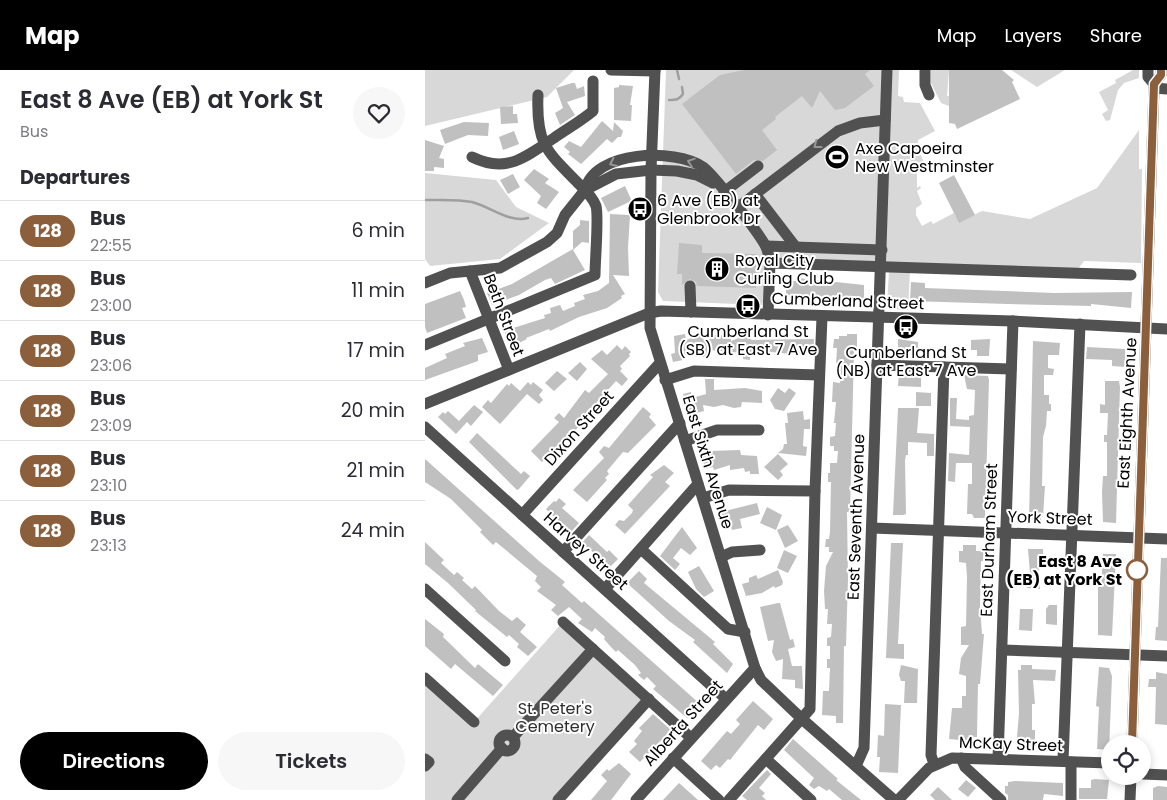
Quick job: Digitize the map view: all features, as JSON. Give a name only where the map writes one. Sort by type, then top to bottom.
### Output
[{"type":"street","points":[[611,70],[655,71]]},
{"type":"street","name":"East Seventh Avenue","points":[[855,766],[865,748],[887,70]]},
{"type":"street","points":[[925,70],[925,85],[929,94]]},
{"type":"street","name":"East Eighth Avenue","points":[[1148,70],[1148,77],[1154,86]]},
{"type":"street","name":"East Eighth Avenue","points":[[1132,735],[1154,86],[1161,75],[1161,70]]},
{"type":"street","name":"East Sixth Avenue","points":[[655,71],[651,170],[650,328],[755,668],[761,680],[802,719],[896,800]]},
{"type":"street","points":[[472,157],[487,164],[510,163],[526,157],[593,110],[593,81]]},
{"type":"street","points":[[1154,86],[1167,89]]},
{"type":"street","points":[[425,345],[595,275],[596,206],[585,190],[552,157],[544,145],[538,123],[538,95]]},
{"type":"street","points":[[737,208],[828,137],[860,123],[885,120]]},
{"type":"street","points":[[425,283],[450,273],[500,268],[547,242],[557,233],[565,215],[585,190],[590,178],[612,162],[632,156],[679,158],[695,163],[712,174],[766,246],[769,261],[768,315]]},
{"type":"street","points":[[722,189],[758,166]]},
{"type":"street","points":[[585,190],[616,174],[651,170],[689,172],[703,177],[722,189]]},
{"type":"street","points":[[755,194],[795,246]]},
{"type":"street","points":[[766,246],[795,246],[882,257],[1131,275]]},
{"type":"street","points":[[757,259],[769,261],[882,257]]},
{"type":"street","name":"Beth Street","points":[[470,271],[509,370]]},
{"type":"street","points":[[690,286],[691,312]]},
{"type":"street","name":"Cumberland Street","points":[[425,404],[649,313],[691,312],[1080,324],[1167,329]]},
{"type":"street","points":[[729,800],[810,709],[815,491],[822,317]]},
{"type":"street","name":"East Durham Street","points":[[997,759],[1013,322]]},
{"type":"street","points":[[1071,800],[1067,761],[1067,653],[1080,324]]},
{"type":"street","name":"Dixon Street","points":[[522,515],[660,363]]},
{"type":"street","points":[[877,364],[1011,369]]},
{"type":"street","points":[[896,800],[934,764],[931,755],[944,367]]},
{"type":"street","points":[[665,380],[693,370],[819,374]]},
{"type":"street","points":[[563,552],[680,423]]},
{"type":"street","name":"Harvey Street","points":[[425,426],[725,699]]},
{"type":"street","points":[[685,441],[717,430],[759,430]]},
{"type":"street","points":[[605,589],[698,484]]},
{"type":"street","points":[[703,498],[729,490],[815,491]]},
{"type":"street","name":"York Street","points":[[872,528],[1167,538]]},
{"type":"street","points":[[641,549],[727,629],[745,632]]},
{"type":"street","points":[[721,557],[732,552],[760,550]]},
{"type":"street","points":[[425,589],[505,661]]},
{"type":"street","points":[[563,622],[691,738]]},
{"type":"street","points":[[457,800],[502,748],[507,750],[513,747],[515,742],[513,737],[593,649]]},
{"type":"street","points":[[1001,650],[1167,656]]},
{"type":"street","name":"Alberta Street","points":[[635,800],[755,668]]},
{"type":"street","points":[[425,678],[474,722]]},
{"type":"street","points":[[558,800],[649,699]]},
{"type":"street","points":[[673,758],[716,799]]},
{"type":"street","points":[[961,758],[965,767],[1001,800]]},
{"type":"street","name":"McKay Street","points":[[934,764],[943,760],[961,758],[1101,763]]},
{"type":"street","points":[[425,759],[429,762],[425,766]]},
{"type":"street","points":[[766,759],[811,800]]},
{"type":"street","points":[[1151,774],[1167,775]]},
{"type":"street","points":[[1130,800],[1131,785]]},
{"type":"green space","points":[[425,70],[574,70],[547,97],[425,126]]},
{"type":"green space","points":[[666,70],[899,70],[898,96],[903,97],[904,102],[920,103],[935,131],[918,140],[918,149],[926,167],[917,173],[917,188],[920,186],[921,188],[917,191],[922,204],[916,208],[916,215],[922,226],[931,221],[933,224],[954,213],[959,222],[982,211],[1030,219],[1097,188],[1139,130],[1139,169],[1142,169],[1141,263],[1084,261],[1078,269],[777,260],[762,305],[663,301],[658,292]]},
{"type":"green space","points":[[931,70],[949,70],[947,96],[958,97],[949,106],[941,103],[931,83]]},
{"type":"green space","points":[[1011,70],[1065,70],[1037,87]]},
{"type":"green space","points":[[1133,70],[1139,70],[1139,78],[1124,83],[1118,90],[1110,120],[1106,121],[1102,114],[1108,110],[1099,92],[1116,83],[1115,80]]},
{"type":"green space","points":[[425,173],[496,180],[516,207],[549,223],[500,259],[430,266],[425,259]]},
{"type":"green space","points":[[910,270],[908,310],[890,309],[887,307],[889,271]]},
{"type":"green space","name":"St. Peter's Cemetery","points":[[563,622],[649,699],[558,800],[425,800],[425,678],[474,722]]},
{"type":"building","points":[[744,70],[870,70],[865,74],[874,86],[845,108],[835,110],[820,91],[812,108],[802,96],[762,130],[777,150],[763,161],[754,160],[736,174],[682,104],[720,75]]},
{"type":"building","points":[[949,70],[1002,70],[1014,80],[1012,82],[1020,99],[957,129],[955,124],[949,123]]},
{"type":"building","points":[[575,83],[577,89],[584,86],[585,96],[567,102],[575,115],[560,125],[555,113],[563,108],[556,88]]},
{"type":"building","points":[[619,85],[633,86],[630,105],[632,105],[631,121],[614,120],[614,88],[619,87]]},
{"type":"building","points":[[513,106],[513,114],[517,114],[518,123],[501,124],[500,107]]},
{"type":"building","points":[[602,121],[613,131],[614,122],[623,131],[621,137],[618,137],[612,143],[607,139],[581,164],[568,154],[570,152],[564,147],[569,141],[581,147]]},
{"type":"building","points":[[464,122],[489,123],[488,136],[468,135],[445,144],[440,130]]},
{"type":"building","points":[[514,131],[519,144],[503,150],[499,137]]},
{"type":"building","points":[[425,140],[444,146],[439,158],[444,159],[444,168],[434,167],[434,171],[425,171]]},
{"type":"building","points":[[534,169],[549,179],[545,183],[559,192],[546,209],[537,203],[541,196],[524,180]]},
{"type":"building","points":[[513,174],[520,187],[508,194],[500,180]]},
{"type":"building","points":[[954,175],[975,215],[959,223],[939,183]]},
{"type":"building","points":[[625,186],[631,199],[629,202],[608,212],[601,198]]},
{"type":"building","points":[[610,214],[630,215],[629,276],[613,275],[625,294],[607,308],[579,317],[550,331],[549,329],[526,338],[511,347],[503,328],[509,326],[510,329],[545,318],[544,315],[551,313],[550,308],[560,305],[563,311],[575,306],[574,303],[585,299],[583,295],[598,291],[609,283]]},
{"type":"building","points":[[580,220],[589,221],[589,243],[582,242],[573,250],[585,270],[555,284],[551,278],[545,280],[519,295],[492,305],[487,293],[512,284],[573,249],[573,231],[580,225]]},
{"type":"building","name":"Royal City Curling Club","points":[[679,243],[702,245],[702,253],[757,254],[756,288],[697,286],[696,282],[690,279],[682,285],[682,274],[677,274]]},
{"type":"building","points":[[798,278],[864,285],[864,299],[786,295],[786,283],[798,281]]},
{"type":"building","points":[[911,282],[925,283],[925,288],[1054,293],[1132,292],[1131,308],[1091,304],[1091,306],[910,301]]},
{"type":"building","points":[[460,291],[466,307],[462,308],[466,318],[427,333],[425,327],[425,304]]},
{"type":"building","points":[[685,334],[686,340],[702,334],[713,338],[713,335],[731,336],[731,341],[744,336],[752,340],[814,339],[813,353],[800,352],[800,355],[761,351],[761,354],[750,354],[750,360],[743,359],[743,353],[709,350],[709,357],[700,357],[700,353],[682,356],[683,360],[673,362],[671,354],[675,353],[674,336]]},
{"type":"building","points":[[847,334],[857,334],[857,351],[854,351],[850,512],[847,512],[848,579],[846,646],[844,646],[843,723],[836,723],[836,716],[822,715],[823,691],[829,691],[830,668],[827,668],[827,659],[830,659],[830,646],[827,646],[827,638],[831,637],[832,624],[827,624],[828,609],[825,609],[824,591],[826,566],[833,552],[829,552],[829,547],[825,547],[826,539],[829,539],[830,532],[831,482],[828,482],[828,473],[830,473],[830,463],[837,463],[838,451],[834,451],[834,446],[830,446],[830,437],[835,436],[836,423],[834,423],[836,402],[832,402],[833,382],[840,383],[841,363],[836,363],[837,348],[833,348],[834,339],[839,339],[839,336],[847,336]]},
{"type":"building","points":[[482,338],[488,352],[478,355],[478,361],[425,380],[425,368],[447,358],[445,354],[465,346],[463,343]]},
{"type":"building","points":[[898,339],[918,342],[918,351],[898,351]]},
{"type":"building","points":[[990,339],[989,356],[977,356],[977,350],[971,350],[971,340]]},
{"type":"building","points":[[1033,341],[1060,343],[1059,355],[1048,355],[1048,368],[1054,369],[1053,375],[1044,375],[1044,395],[1049,395],[1051,411],[1047,411],[1043,437],[1042,486],[1045,486],[1043,517],[1041,517],[1041,520],[1029,520]]},
{"type":"building","points":[[617,345],[622,350],[625,346],[631,352],[630,356],[620,366],[622,369],[620,371],[628,379],[622,386],[616,381],[578,423],[580,425],[573,433],[559,444],[542,462],[531,451],[559,422],[554,418],[559,413],[564,418],[585,390],[589,393],[608,374],[591,359],[602,350],[607,355]]},
{"type":"building","points":[[1087,347],[1125,349],[1125,367],[1112,366],[1112,360],[1086,359]]},
{"type":"building","points":[[580,362],[587,369],[577,381],[568,373]]},
{"type":"building","points":[[557,371],[567,379],[554,391],[545,383]]},
{"type":"building","points":[[899,373],[921,376],[921,387],[898,386]]},
{"type":"building","points":[[964,375],[988,376],[989,380],[985,518],[974,518],[972,514],[967,514],[968,484],[972,484],[972,463],[956,463],[955,482],[948,481],[949,453],[969,455],[970,427],[950,426],[950,398],[957,398],[956,419],[969,420],[969,416],[974,415],[975,390],[967,389]]},
{"type":"building","points":[[705,379],[714,379],[714,390],[745,388],[762,391],[762,403],[742,402],[741,407],[734,408],[723,405],[714,407],[703,405],[704,411],[689,415],[683,394],[691,392],[692,398],[706,394]]},
{"type":"building","points":[[1105,381],[1119,381],[1120,387],[1116,523],[1103,522],[1103,476],[1107,476],[1107,442],[1104,442],[1104,435],[1107,435],[1108,413],[1100,413],[1100,404],[1105,405]]},
{"type":"building","points":[[528,382],[531,385],[533,382],[543,390],[539,395],[543,400],[539,404],[527,394],[500,424],[482,407],[488,400],[491,403],[507,384],[509,386],[511,383],[520,391]]},
{"type":"building","points":[[778,388],[785,393],[789,388],[796,393],[784,411],[775,409],[770,400]]},
{"type":"building","points":[[916,392],[931,393],[931,406],[916,406]]},
{"type":"building","points":[[474,405],[483,412],[471,426],[467,422],[456,434],[438,417],[443,412],[445,414],[448,411],[459,421]]},
{"type":"building","points":[[643,407],[651,414],[649,417],[656,425],[628,453],[623,452],[607,471],[609,474],[605,478],[607,480],[587,502],[573,490],[604,458],[599,452],[604,446],[609,448]]},
{"type":"building","points":[[898,408],[919,408],[917,433],[934,434],[934,456],[927,456],[927,443],[908,442],[908,455],[906,455],[905,460],[906,514],[893,515]]},
{"type":"building","points":[[803,411],[804,420],[810,419],[810,429],[804,429],[803,446],[807,447],[806,456],[778,453],[783,449],[784,444],[787,444],[785,423],[788,423],[787,413]]},
{"type":"building","points":[[477,433],[521,474],[524,471],[530,476],[519,489],[517,490],[469,442]]},
{"type":"building","points":[[740,450],[741,455],[757,456],[759,474],[750,474],[750,471],[745,472],[744,468],[730,470],[730,465],[714,470],[713,467],[706,469],[701,457],[710,451]]},
{"type":"building","points":[[778,454],[788,464],[780,471],[783,475],[778,480],[764,467]]},
{"type":"building","points":[[425,459],[565,582],[562,585],[582,603],[584,601],[700,704],[687,718],[653,689],[656,686],[647,677],[644,680],[638,675],[641,673],[635,665],[618,650],[616,652],[604,639],[605,637],[595,628],[592,632],[578,623],[582,619],[569,607],[558,616],[551,610],[556,605],[537,591],[541,587],[535,581],[537,576],[496,542],[493,545],[480,532],[482,530],[451,499],[425,482]]},
{"type":"building","points":[[664,465],[674,473],[665,482],[670,486],[625,534],[615,525],[619,520],[624,521],[632,513],[633,510],[628,505],[653,477],[650,475]]},
{"type":"building","points":[[559,498],[566,504],[562,508],[579,523],[570,533],[546,509]]},
{"type":"building","points":[[757,503],[760,514],[740,519],[742,528],[732,530],[730,524],[725,525],[721,512]]},
{"type":"building","points":[[767,507],[782,515],[776,530],[760,523]]},
{"type":"building","points":[[788,525],[798,541],[785,548],[777,530]]},
{"type":"building","points":[[682,527],[697,548],[690,555],[681,548],[673,558],[680,564],[675,570],[660,556]]},
{"type":"building","points":[[589,535],[607,552],[609,550],[618,559],[610,567],[582,543]]},
{"type":"building","points":[[425,542],[444,560],[441,563],[454,575],[457,572],[464,578],[462,580],[472,589],[475,586],[499,611],[512,621],[517,617],[526,625],[520,632],[537,647],[528,656],[517,647],[519,644],[509,635],[507,637],[475,611],[448,583],[425,564]]},
{"type":"building","points":[[891,543],[903,543],[898,644],[904,644],[904,659],[886,658]]},
{"type":"building","points":[[963,545],[976,545],[976,551],[984,551],[983,561],[981,561],[980,607],[982,634],[984,634],[980,684],[978,684],[977,737],[970,737],[970,741],[949,739],[952,708],[962,708],[962,696],[966,696],[966,676],[959,674],[961,658],[969,645],[961,645],[961,627],[966,626],[967,577],[966,563],[959,562],[959,551],[963,551]]},
{"type":"building","points":[[1028,549],[1043,549],[1043,569],[1039,569],[1040,589],[1027,588],[1027,573],[1030,573]]},
{"type":"building","points":[[784,550],[797,556],[788,573],[777,568]]},
{"type":"building","points":[[1103,554],[1116,554],[1112,636],[1098,635],[1098,587],[1101,587]]},
{"type":"building","points":[[1161,558],[1167,558],[1167,641],[1155,640],[1156,627],[1158,627]]},
{"type":"building","points":[[699,566],[714,591],[704,597],[696,589],[688,572]]},
{"type":"building","points":[[778,570],[783,582],[782,585],[775,588],[774,586],[762,593],[746,596],[742,584],[749,582],[749,578],[756,575],[758,579]]},
{"type":"building","points":[[639,571],[647,579],[644,583],[715,642],[713,644],[733,664],[727,673],[693,642],[695,640],[669,621],[627,583]]},
{"type":"building","points":[[780,603],[790,640],[793,639],[795,647],[788,649],[792,666],[802,666],[803,689],[795,688],[795,680],[782,679],[783,659],[776,661],[772,652],[774,640],[768,641],[760,607]]},
{"type":"building","points":[[1049,605],[1057,605],[1057,625],[1046,624],[1046,609]]},
{"type":"building","points":[[1020,609],[1033,609],[1032,631],[1019,630]]},
{"type":"building","points":[[425,619],[444,634],[443,637],[475,668],[478,664],[503,685],[493,696],[455,664],[451,669],[425,646]]},
{"type":"building","points":[[901,665],[918,669],[917,703],[904,703],[905,681],[901,681],[899,675]]},
{"type":"building","points":[[1021,665],[1032,665],[1032,669],[1056,670],[1055,681],[1033,680],[1035,704],[1032,704],[1032,730],[1035,730],[1035,741],[1031,741],[1030,747],[1016,747],[1019,714],[1018,670],[1021,670]]},
{"type":"building","points":[[1099,667],[1109,668],[1112,676],[1110,735],[1101,735],[1101,749],[1097,749],[1099,707],[1096,706]]},
{"type":"building","points":[[1156,672],[1167,674],[1167,725],[1155,724],[1156,687],[1148,687],[1149,679],[1156,679]]},
{"type":"building","points":[[753,701],[773,719],[764,730],[758,725],[730,760],[728,759],[720,768],[716,765],[711,770],[701,761],[727,731],[731,734],[740,724],[736,720]]},
{"type":"building","points":[[885,704],[901,705],[898,773],[879,772],[880,757],[877,757],[878,735],[884,736]]},
{"type":"building","points":[[653,714],[671,730],[640,762],[629,752],[637,744],[634,741],[642,731],[639,728]]},
{"type":"building","points":[[793,739],[838,779],[836,780],[861,800],[842,800],[829,789],[827,791],[819,786],[814,789],[809,785],[814,778],[784,750]]},
{"type":"building","points":[[619,763],[631,774],[611,800],[591,800],[607,781],[601,775],[607,769],[609,771]]},
{"type":"building","points":[[767,770],[771,774],[759,788],[765,793],[762,796],[766,800],[747,800],[742,796]]},
{"type":"building","points":[[1101,779],[1101,785],[1108,785],[1107,799],[1079,799],[1079,788],[1091,788],[1091,780]]},
{"type":"building","points":[[966,780],[976,788],[968,797],[958,789]]},
{"type":"building","points":[[1008,782],[1063,783],[1063,796],[1044,794],[1043,800],[1008,800],[1005,786],[1008,786]]},
{"type":"building","points":[[679,783],[698,800],[663,800]]},
{"type":"building","points":[[1158,786],[1167,787],[1167,800],[1153,800],[1153,788]]},
{"type":"building","points":[[938,787],[952,800],[935,800],[930,795]]},
{"type":"waterway","points":[[677,70],[679,79]]},
{"type":"waterway","points":[[669,100],[675,100],[680,97],[683,94],[682,87]]},
{"type":"waterway","points":[[425,200],[472,202],[507,216],[521,219],[528,218]]},
{"type":"bus line","name":"128","points":[[1132,735],[1154,84],[1161,75],[1161,70]]},
{"type":"place","name":"Axe Capoeira New Westminster","points":[[837,157]]},
{"type":"place","name":"6 Ave (EB) at Glenbrook Dr","points":[[640,209]]},
{"type":"place","name":"Royal City Curling Club","points":[[717,269]]},
{"type":"place","name":"Cumberland St (SB) at East 7 Ave","points":[[748,306]]},
{"type":"place","name":"Cumberland St (NB) at East 7 Ave","points":[[906,327]]},
{"type":"place","name":"East 8 Ave (EB) at York St","points":[[1137,570]]}]
